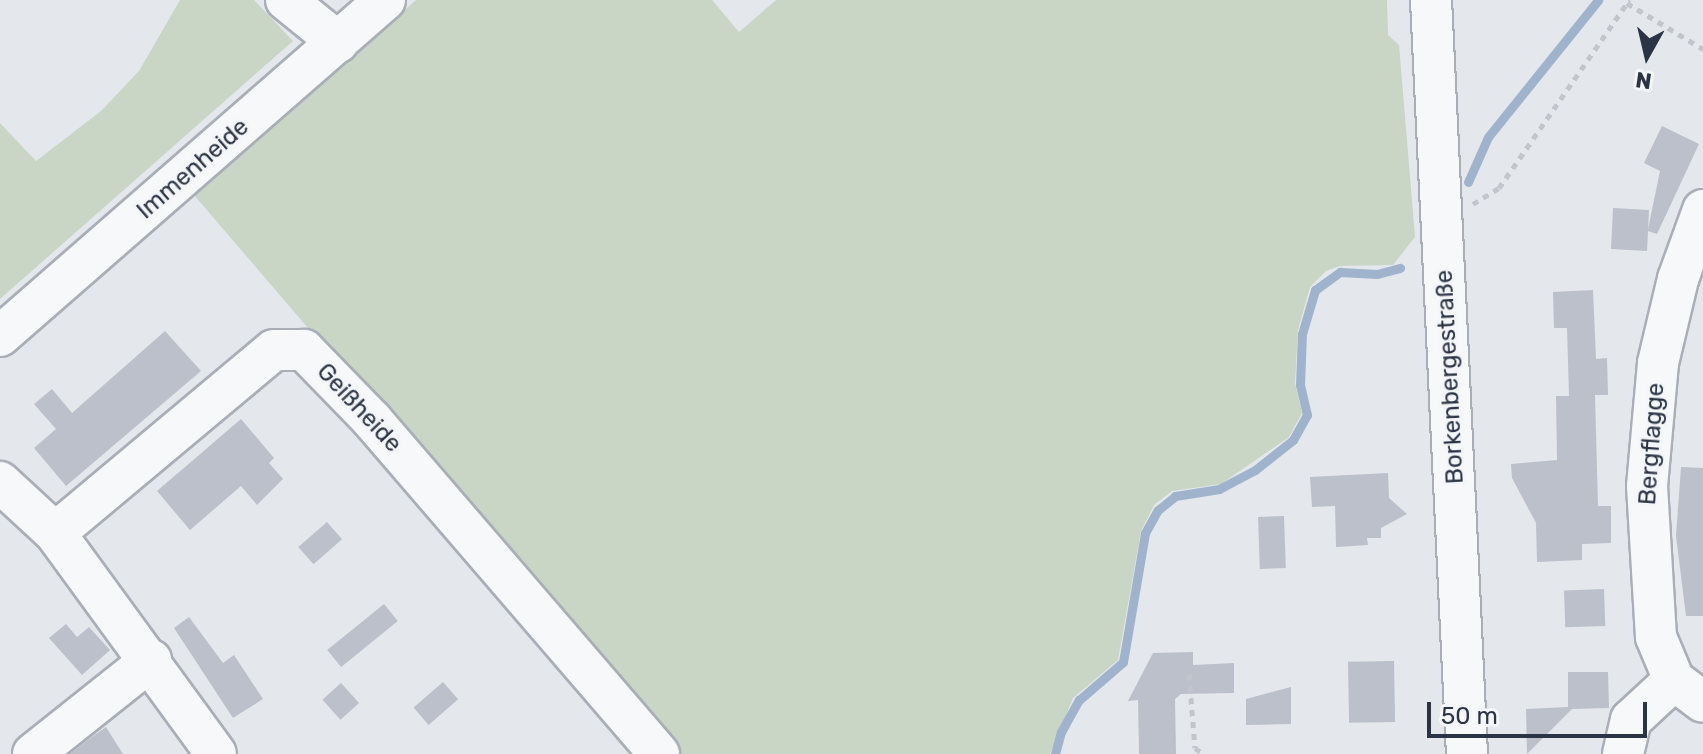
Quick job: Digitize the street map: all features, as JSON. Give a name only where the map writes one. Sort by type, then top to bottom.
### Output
[{"type":"street","points":[[286,0],[338,42]]},
{"type":"street","name":"Immenheide","points":[[0,336],[385,0]]},
{"type":"street","name":"Borkenbergestraße","points":[[1431,0],[1467,754]]},
{"type":"street","name":"Bergflagge","points":[[1623,754],[1631,720],[1688,691],[1656,637],[1648,474],[1658,363],[1678,279],[1703,210]]},
{"type":"street","name":"Geißheide","points":[[55,533],[274,350],[304,350],[372,420],[659,754]]},
{"type":"street","points":[[0,482],[55,533],[151,660],[216,754]]},
{"type":"street","points":[[33,754],[151,660]]},
{"type":"path","points":[[1442,222],[1499,188],[1628,1],[1703,49]]},
{"type":"path","points":[[1189,674],[1195,748],[1204,754]]},
{"type":"green space","points":[[180,0],[254,0],[293,41],[0,299],[0,123],[36,161],[101,111],[139,71]]},
{"type":"green space","points":[[416,0],[712,0],[739,32],[776,0],[1387,0],[1388,35],[1399,45],[1415,237],[1393,265],[1340,266],[1326,271],[1310,287],[1298,330],[1295,383],[1302,413],[1289,437],[1221,484],[1172,491],[1154,505],[1141,531],[1118,660],[1073,698],[1050,754],[673,754],[194,195]]},
{"type":"building","points":[[1662,126],[1699,144],[1657,234],[1648,231],[1647,251],[1611,249],[1613,208],[1649,210],[1648,229],[1660,171],[1644,163]]},
{"type":"building","points":[[1593,290],[1596,359],[1607,358],[1608,395],[1595,395],[1598,506],[1611,506],[1611,543],[1582,544],[1582,560],[1537,562],[1536,523],[1512,478],[1511,464],[1557,460],[1556,396],[1569,396],[1567,328],[1554,328],[1553,292]]},
{"type":"building","points":[[165,331],[201,371],[66,486],[34,448],[56,429],[34,404],[52,389],[72,413]]},
{"type":"building","points":[[241,419],[274,458],[269,463],[283,479],[257,505],[241,486],[190,530],[157,491]]},
{"type":"building","points":[[1681,467],[1703,468],[1703,616],[1686,616],[1676,536]]},
{"type":"building","points":[[1388,473],[1389,498],[1407,514],[1381,528],[1381,538],[1367,538],[1368,545],[1336,547],[1335,506],[1312,507],[1310,477]]},
{"type":"building","points":[[1284,516],[1286,568],[1260,569],[1258,517]]},
{"type":"building","points":[[327,522],[342,539],[313,564],[298,547]]},
{"type":"building","points":[[1604,589],[1605,626],[1565,627],[1564,590]]},
{"type":"building","points":[[384,604],[398,621],[341,667],[327,650]]},
{"type":"building","points":[[189,617],[223,663],[234,655],[263,699],[233,718],[174,628]]},
{"type":"building","points":[[66,624],[77,637],[89,627],[110,650],[82,675],[49,638]]},
{"type":"building","points":[[1193,652],[1193,665],[1234,663],[1234,693],[1181,694],[1175,699],[1176,754],[1139,754],[1138,700],[1128,701],[1153,653]]},
{"type":"building","points":[[1394,661],[1395,722],[1349,723],[1348,662]]},
{"type":"building","points":[[1568,672],[1608,672],[1609,708],[1572,709],[1527,754],[1526,709],[1568,707]]},
{"type":"building","points":[[443,682],[458,699],[429,725],[414,708]]},
{"type":"building","points":[[341,683],[359,703],[340,720],[322,700]]},
{"type":"building","points":[[1291,687],[1291,724],[1246,725],[1246,699]]},
{"type":"building","points":[[106,727],[123,754],[70,754],[89,739]]},
{"type":"waterway","points":[[1468,182],[1488,137],[1598,0]]},
{"type":"waterway","points":[[1055,754],[1061,732],[1079,700],[1123,662],[1145,533],[1158,510],[1175,496],[1219,489],[1255,470],[1293,440],[1307,415],[1300,385],[1302,334],[1315,290],[1340,272],[1377,274],[1400,268]]}]
